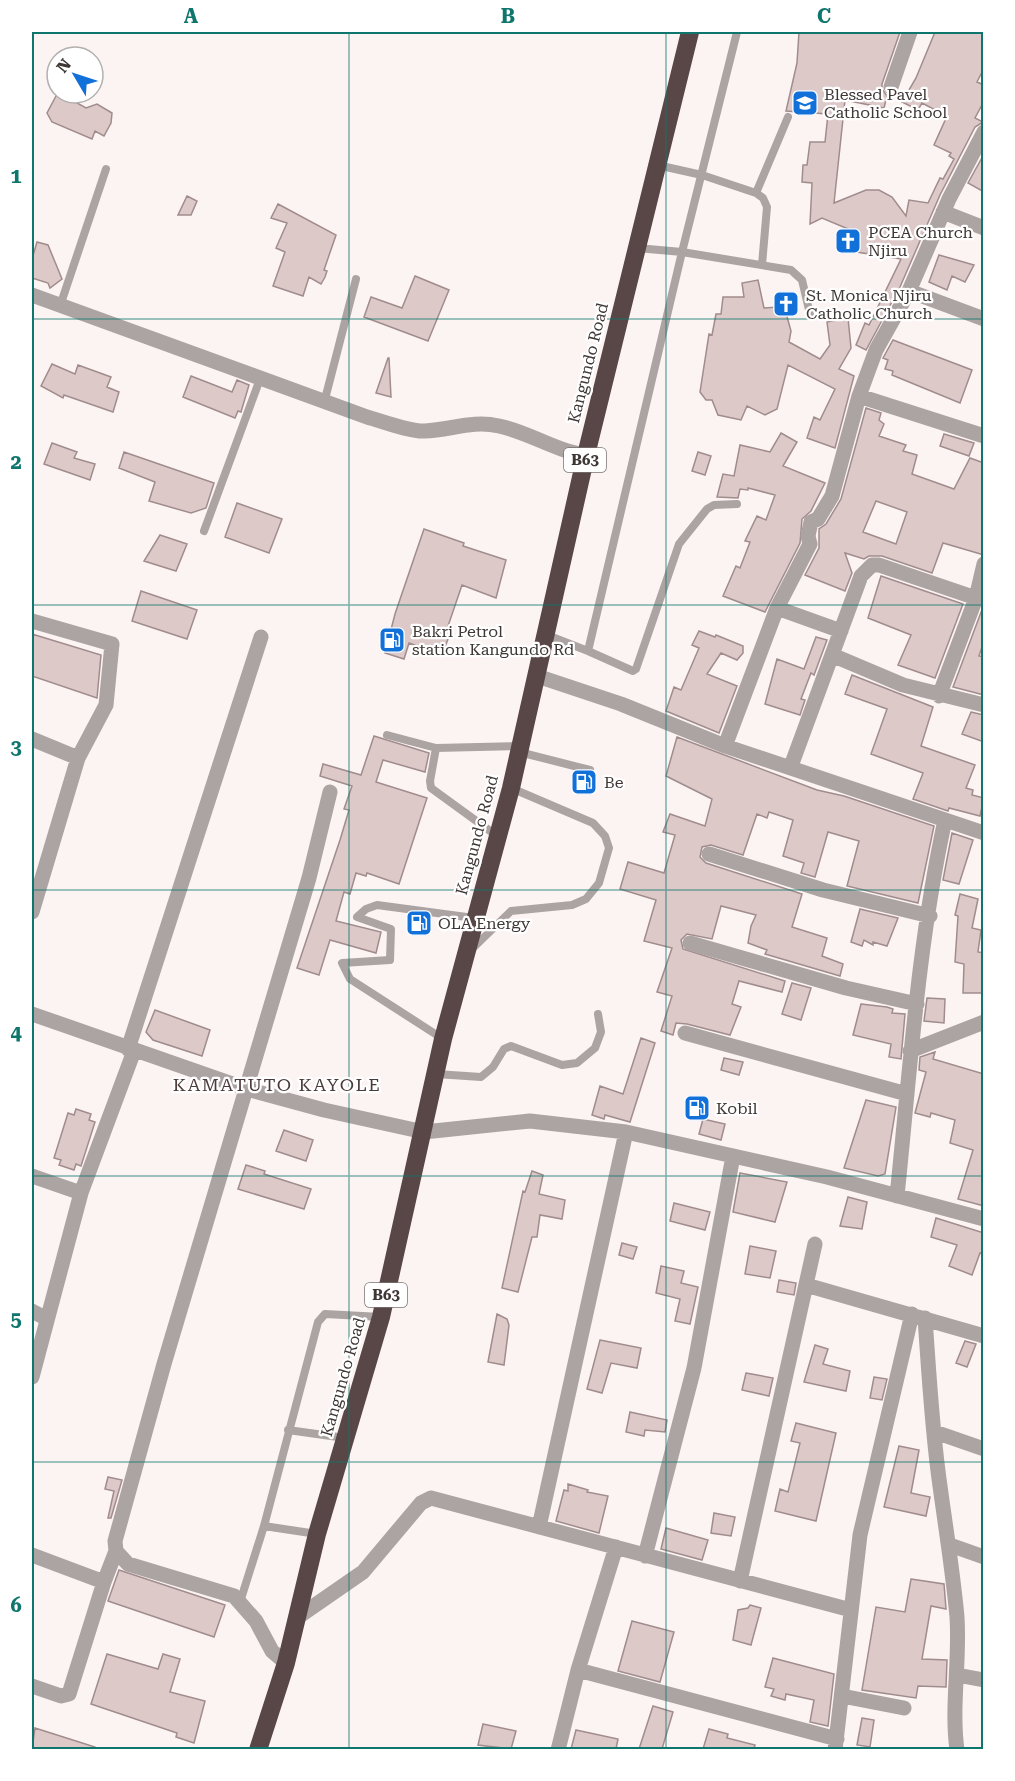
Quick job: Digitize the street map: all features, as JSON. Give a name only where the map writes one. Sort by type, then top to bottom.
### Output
[{"type":"highway","name":"Kangundo Road","points":[[258,1749],[286,1663],[317,1534],[381,1317],[443,1039],[496,836],[511,788],[586,455],[690,32]]},
{"type":"street","points":[[891,87],[910,32]]},
{"type":"street","points":[[725,746],[777,608],[810,544],[808,536],[812,522],[818,519],[832,496],[859,396],[876,350],[909,291],[943,212],[984,132]]},
{"type":"street","points":[[943,212],[984,228]]},
{"type":"street","points":[[909,291],[984,319]]},
{"type":"street","points":[[32,296],[324,403],[423,431],[470,423],[497,425],[519,431],[571,453],[586,455]]},
{"type":"street","points":[[859,396],[984,436]]},
{"type":"street","points":[[939,696],[975,598],[984,564]]},
{"type":"street","points":[[791,766],[861,576],[872,566],[879,565],[975,598]]},
{"type":"street","points":[[777,608],[841,631]]},
{"type":"street","points":[[32,621],[112,644],[106,705],[78,758],[32,912]]},
{"type":"street","points":[[32,1377],[81,1192],[131,1050],[261,637]]},
{"type":"street","points":[[832,655],[903,685],[939,696],[984,705]]},
{"type":"street","points":[[537,676],[621,704],[725,746],[791,766],[984,833]]},
{"type":"street","points":[[32,739],[78,758]]},
{"type":"street","points":[[32,1686],[61,1696],[69,1694],[116,1551],[117,1530],[164,1364],[309,878],[330,792]]},
{"type":"street","points":[[897,1196],[908,1094],[910,1051],[930,916],[931,886],[945,820]]},
{"type":"street","points":[[709,854],[823,890],[930,916]]},
{"type":"street","points":[[690,943],[846,988],[917,1004]]},
{"type":"street","points":[[32,1014],[247,1089],[324,1110],[424,1132],[530,1121],[626,1132],[984,1218]]},
{"type":"street","points":[[910,1051],[982,1021]]},
{"type":"street","points":[[685,1033],[908,1094]]},
{"type":"street","points":[[539,1527],[626,1132]]},
{"type":"street","points":[[645,1556],[694,1368],[733,1156]]},
{"type":"street","points":[[32,1176],[81,1192]]},
{"type":"street","points":[[740,1581],[815,1244]]},
{"type":"street","points":[[806,1285],[984,1336]]},
{"type":"street","points":[[32,1311],[46,1319]]},
{"type":"street","points":[[918,1316],[950,1545],[957,1620],[954,1727],[957,1749]]},
{"type":"street","points":[[578,1670],[836,1744],[860,1535],[918,1316]]},
{"type":"street","points":[[934,1432],[984,1449]]},
{"type":"street","points":[[298,1617],[363,1572],[426,1500],[431,1498],[851,1610]]},
{"type":"street","points":[[950,1545],[984,1557]]},
{"type":"street","points":[[558,1749],[578,1670],[616,1547]]},
{"type":"street","points":[[116,1551],[128,1564],[136,1568],[223,1591],[240,1602],[256,1621],[272,1651],[286,1663]]},
{"type":"street","points":[[32,1555],[104,1582]]},
{"type":"street","points":[[957,1675],[984,1680]]},
{"type":"street","points":[[842,1696],[904,1708]]},
{"type":"lane","points":[[588,651],[682,252],[737,32]]},
{"type":"lane","points":[[756,193],[788,117]]},
{"type":"lane","points":[[657,165],[756,193],[767,207],[762,266]]},
{"type":"lane","points":[[60,306],[106,169]]},
{"type":"lane","points":[[636,248],[682,252],[791,270],[802,280],[810,314]]},
{"type":"lane","points":[[324,403],[356,279]]},
{"type":"lane","points":[[204,531],[260,379]]},
{"type":"lane","points":[[546,635],[633,671],[636,669],[679,544],[707,509],[714,505],[737,504]]},
{"type":"lane","points":[[387,735],[436,748],[519,749],[590,770]]},
{"type":"lane","points":[[436,748],[430,781],[431,788],[496,836]]},
{"type":"lane","points":[[465,956],[511,911],[572,905],[586,899],[599,883],[609,848],[605,836],[593,823],[511,788]]},
{"type":"lane","points":[[443,1039],[350,979],[342,963],[390,960],[391,929],[357,917],[366,909],[377,905],[474,918]]},
{"type":"lane","points":[[436,1074],[481,1077],[493,1067],[504,1048],[511,1046],[562,1065],[577,1064],[596,1048],[601,1032],[598,1014]]},
{"type":"lane","points":[[240,1602],[264,1526],[318,1322],[325,1314],[381,1317]]},
{"type":"lane","points":[[288,1430],[345,1438]]},
{"type":"lane","points":[[264,1526],[317,1534]]},
{"type":"building","points":[[799,32],[900,32],[882,84],[882,89],[887,96],[884,108],[845,100],[834,203],[866,190],[879,190],[892,197],[906,216],[909,200],[928,203],[940,178],[943,179],[954,159],[949,156],[951,153],[934,145],[947,116],[922,103],[918,110],[902,102],[916,78],[935,32],[984,32],[984,68],[977,82],[984,85],[984,101],[975,118],[983,122],[975,127],[940,195],[900,287],[866,350],[856,345],[865,323],[869,325],[901,259],[850,251],[853,231],[822,218],[810,224],[812,183],[802,182],[803,165],[807,165],[810,142],[825,142],[828,114],[786,111],[797,63]]},
{"type":"building","points":[[51,105],[81,105],[86,108],[99,105],[112,113],[111,123],[104,136],[95,131],[92,139],[52,122],[47,113]]},
{"type":"building","points":[[984,154],[984,192],[968,183]]},
{"type":"building","points":[[187,196],[197,201],[191,215],[178,215]]},
{"type":"building","points":[[278,204],[336,235],[324,270],[327,271],[325,277],[321,284],[309,277],[303,296],[273,286],[285,252],[276,248],[287,223],[271,218]]},
{"type":"building","points":[[37,242],[48,245],[62,279],[50,288],[48,283],[32,278],[32,259]]},
{"type":"building","points":[[939,255],[974,265],[965,282],[952,276],[947,290],[929,282]]},
{"type":"building","points":[[415,276],[449,290],[428,341],[364,317],[371,297],[402,308]]},
{"type":"building","points":[[758,280],[764,308],[779,307],[786,313],[791,331],[789,342],[820,359],[830,345],[827,322],[848,318],[851,348],[839,369],[854,376],[835,448],[807,438],[814,417],[820,420],[835,389],[788,365],[777,409],[765,415],[747,406],[741,420],[718,415],[712,400],[706,400],[700,392],[709,334],[712,335],[716,314],[721,314],[723,297],[744,297],[742,283]]},
{"type":"building","points":[[893,340],[972,370],[960,403],[892,375],[893,371],[885,369],[888,360],[883,358]]},
{"type":"building","points":[[389,358],[391,397],[376,393]]},
{"type":"building","points":[[52,364],[75,374],[78,365],[111,377],[107,387],[119,392],[113,412],[64,395],[63,398],[41,386]]},
{"type":"building","points":[[191,376],[232,392],[237,380],[249,385],[241,412],[238,411],[235,418],[183,397]]},
{"type":"building","points":[[866,408],[881,413],[879,420],[884,424],[879,436],[906,445],[903,451],[917,455],[912,474],[954,489],[970,458],[984,463],[984,555],[943,543],[932,573],[882,556],[869,556],[864,559],[845,553],[852,573],[845,591],[805,575],[819,548],[819,529],[826,524],[841,499]],"holes":[[[876,501],[907,512],[896,544],[863,532]]]},
{"type":"building","points":[[781,433],[797,442],[783,466],[825,483],[811,511],[802,519],[800,543],[765,612],[723,596],[736,566],[740,568],[750,542],[745,541],[757,516],[766,520],[775,495],[748,488],[748,490],[740,489],[738,498],[717,497],[723,474],[734,476],[740,445],[770,452]]},
{"type":"building","points":[[944,434],[974,443],[969,456],[940,446]]},
{"type":"building","points":[[52,443],[77,452],[74,458],[95,464],[90,480],[44,464]]},
{"type":"building","points":[[124,452],[214,483],[206,508],[191,513],[149,501],[155,482],[119,468]]},
{"type":"building","points":[[698,452],[711,456],[705,475],[692,471]]},
{"type":"building","points":[[237,503],[282,519],[269,553],[225,537]]},
{"type":"building","points":[[424,529],[464,543],[463,546],[506,560],[496,598],[462,585],[447,629],[451,631],[442,655],[409,643],[404,659],[385,653],[395,614]]},
{"type":"building","points":[[160,535],[187,544],[176,571],[144,561]]},
{"type":"building","points":[[881,576],[963,604],[935,678],[898,665],[911,635],[868,618]]},
{"type":"building","points":[[141,591],[197,610],[187,639],[132,621]]},
{"type":"building","points":[[983,607],[984,641],[979,656],[984,657],[984,695],[953,687]]},
{"type":"building","points":[[699,631],[743,646],[743,653],[737,660],[721,653],[707,674],[737,686],[719,733],[666,711],[674,687],[681,690],[699,648],[692,645]]},
{"type":"building","points":[[32,634],[101,655],[97,698],[32,676]]},
{"type":"building","points":[[816,637],[827,640],[814,675],[811,673],[801,699],[805,700],[800,715],[765,704],[777,659],[804,669]]},
{"type":"building","points":[[852,675],[933,707],[921,746],[975,765],[966,788],[973,790],[972,795],[984,798],[980,816],[949,808],[948,811],[913,799],[923,773],[871,754],[887,709],[845,694]]},
{"type":"building","points":[[971,712],[984,715],[984,742],[962,734]]},
{"type":"building","points":[[374,736],[429,753],[425,772],[383,760],[376,782],[427,798],[399,884],[367,873],[366,876],[356,873],[350,894],[344,892],[336,921],[381,932],[376,953],[330,940],[319,975],[297,968],[340,840],[349,810],[344,809],[352,786],[320,776],[323,764],[361,775]]},
{"type":"building","points":[[677,737],[817,790],[844,796],[934,826],[918,903],[847,886],[859,841],[828,832],[815,877],[801,873],[804,863],[783,856],[793,820],[769,812],[767,818],[757,814],[743,855],[711,845],[702,847],[700,857],[706,863],[802,894],[792,927],[827,938],[822,956],[843,964],[840,976],[765,954],[767,950],[748,943],[756,915],[721,906],[712,939],[687,934],[681,940],[683,949],[785,981],[782,992],[739,981],[732,1004],[741,1007],[730,1035],[676,1023],[673,1035],[661,1031],[672,996],[657,992],[672,948],[644,941],[656,900],[620,889],[628,862],[664,873],[675,835],[663,832],[670,814],[705,826],[712,799],[666,776]]},
{"type":"building","points":[[952,833],[973,840],[959,884],[943,880]]},
{"type":"building","points":[[960,894],[978,899],[972,928],[981,930],[978,952],[984,953],[984,993],[963,993],[964,964],[955,962],[958,916],[955,915]]},
{"type":"building","points":[[860,909],[898,918],[887,946],[873,942],[873,945],[864,940],[862,946],[851,942]]},
{"type":"building","points":[[792,983],[811,988],[801,1020],[782,1014]]},
{"type":"building","points":[[927,998],[945,999],[944,1023],[924,1021]]},
{"type":"building","points":[[861,1004],[887,1007],[893,1009],[892,1013],[905,1014],[901,1059],[889,1057],[891,1044],[853,1035]]},
{"type":"building","points":[[155,1010],[210,1030],[202,1056],[153,1040],[146,1032]]},
{"type":"building","points":[[641,1038],[655,1043],[630,1122],[605,1115],[604,1119],[592,1115],[600,1086],[623,1094]]},
{"type":"building","points":[[935,1052],[933,1059],[984,1074],[984,1206],[958,1199],[973,1150],[950,1143],[955,1120],[931,1113],[930,1117],[915,1113],[926,1072],[919,1070],[920,1057]]},
{"type":"building","points":[[724,1058],[743,1062],[739,1075],[721,1070]]},
{"type":"building","points":[[866,1100],[896,1107],[885,1174],[878,1176],[844,1168]]},
{"type":"building","points":[[76,1109],[91,1114],[89,1120],[95,1122],[81,1166],[76,1164],[74,1170],[59,1165],[61,1160],[54,1158],[68,1113],[74,1115]]},
{"type":"building","points":[[703,1119],[725,1124],[721,1140],[699,1134]]},
{"type":"building","points":[[284,1130],[313,1140],[306,1161],[276,1151]]},
{"type":"building","points":[[246,1165],[265,1171],[264,1174],[311,1189],[304,1209],[238,1189]]},
{"type":"building","points":[[532,1171],[543,1175],[539,1194],[565,1200],[562,1219],[540,1215],[537,1237],[532,1237],[518,1292],[502,1288],[523,1191],[525,1192]]},
{"type":"building","points":[[740,1173],[787,1182],[775,1222],[733,1212]]},
{"type":"building","points":[[848,1197],[867,1202],[862,1229],[840,1226]]},
{"type":"building","points":[[674,1203],[710,1212],[705,1230],[670,1221]]},
{"type":"building","points":[[936,1218],[984,1233],[984,1254],[980,1253],[972,1275],[949,1266],[957,1245],[931,1237]]},
{"type":"building","points":[[622,1243],[637,1247],[633,1259],[619,1255]]},
{"type":"building","points":[[750,1246],[776,1251],[770,1278],[745,1274]]},
{"type":"building","points":[[661,1266],[684,1271],[681,1283],[698,1287],[690,1324],[675,1321],[680,1299],[656,1293]]},
{"type":"building","points":[[779,1280],[796,1283],[794,1295],[777,1292]]},
{"type":"building","points":[[497,1314],[507,1319],[509,1325],[504,1365],[488,1362]]},
{"type":"building","points":[[600,1340],[641,1348],[637,1368],[611,1363],[602,1393],[587,1389]]},
{"type":"building","points":[[965,1341],[976,1344],[967,1367],[956,1363]]},
{"type":"building","points":[[815,1345],[828,1349],[823,1364],[850,1371],[846,1391],[804,1382]]},
{"type":"building","points":[[746,1373],[773,1378],[769,1396],[742,1390]]},
{"type":"building","points":[[874,1377],[887,1379],[882,1400],[870,1398]]},
{"type":"building","points":[[630,1412],[667,1420],[665,1432],[645,1430],[644,1436],[626,1432]]},
{"type":"building","points":[[796,1423],[836,1433],[816,1521],[775,1511],[780,1489],[788,1492],[800,1443],[791,1441]]},
{"type":"building","points":[[899,1446],[919,1450],[911,1493],[930,1497],[926,1516],[884,1507]]},
{"type":"building","points":[[108,1477],[122,1480],[111,1518],[108,1518],[114,1491],[105,1489]]},
{"type":"building","points":[[568,1484],[588,1490],[587,1492],[608,1496],[599,1533],[556,1521],[564,1490],[568,1491]]},
{"type":"building","points":[[714,1513],[735,1517],[731,1536],[711,1533]]},
{"type":"building","points":[[666,1528],[708,1540],[702,1560],[661,1549]]},
{"type":"building","points":[[119,1570],[225,1605],[214,1637],[108,1601]]},
{"type":"building","points":[[911,1579],[944,1584],[946,1609],[931,1606],[922,1659],[947,1660],[946,1687],[918,1686],[916,1698],[862,1690],[876,1607],[905,1612]]},
{"type":"building","points":[[750,1605],[761,1608],[751,1645],[733,1640],[738,1610],[748,1608]]},
{"type":"building","points":[[632,1621],[674,1632],[660,1682],[618,1671]]},
{"type":"building","points":[[107,1654],[158,1669],[163,1654],[180,1659],[170,1692],[205,1701],[194,1743],[176,1737],[177,1733],[91,1704]]},
{"type":"building","points":[[773,1658],[834,1674],[828,1726],[810,1722],[814,1700],[786,1694],[785,1700],[771,1696],[774,1689],[765,1687]]},
{"type":"building","points":[[653,1706],[673,1712],[662,1749],[639,1749]]},
{"type":"building","points":[[862,1718],[874,1720],[870,1747],[857,1745]]},
{"type":"building","points":[[483,1724],[516,1731],[511,1749],[478,1745]]},
{"type":"building","points":[[35,1728],[95,1747],[95,1749],[32,1749]]},
{"type":"building","points":[[709,1729],[728,1734],[727,1738],[755,1745],[754,1749],[703,1749]]},
{"type":"building","points":[[576,1730],[618,1739],[616,1749],[571,1749]]},
{"type":"place","name":"Blessed Pavel Catholic School","points":[[805,103]]},
{"type":"place","name":"PCEA Church Njiru","points":[[848,241]]},
{"type":"place","name":"St. Monica Njiru Catholic Church","points":[[786,304]]},
{"type":"place","name":"Bakri Petrol station Kangundo Rd","points":[[392,640]]},
{"type":"place","name":"Be","points":[[584,782]]},
{"type":"place","name":"OLA Energy","points":[[419,923]]},
{"type":"place","name":"Kobil","points":[[697,1108]]},
{"type":"district","name":"KAMATUTO KAYOLE","points":[[277,1084]]}]
